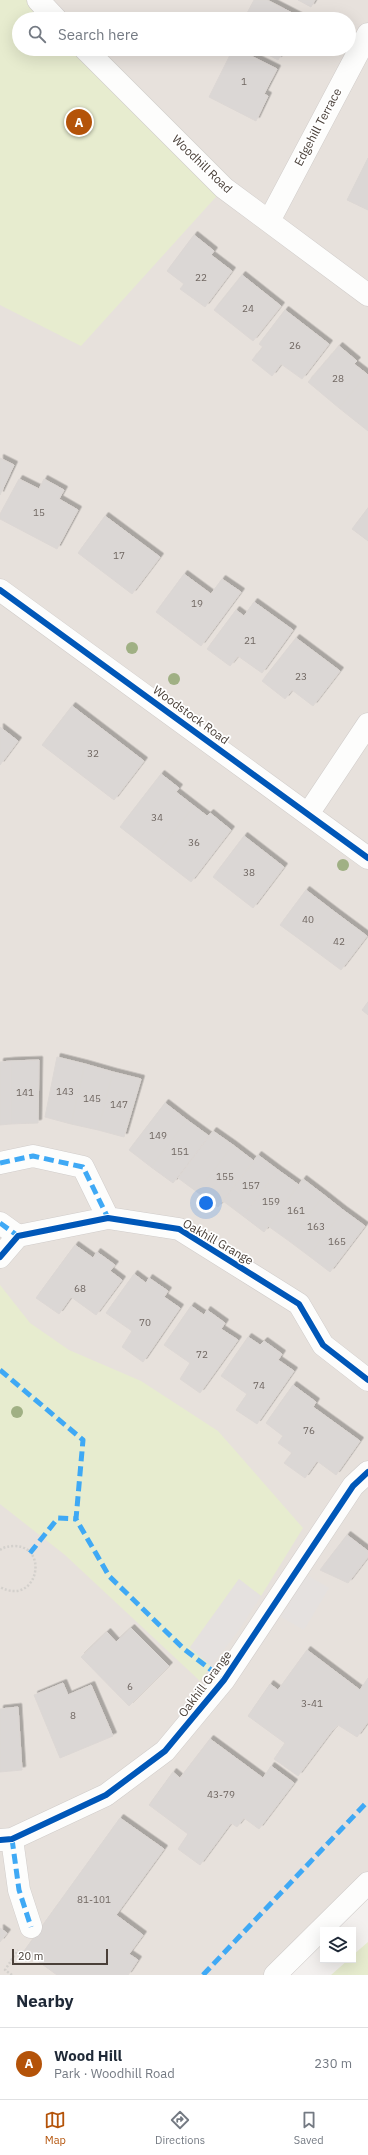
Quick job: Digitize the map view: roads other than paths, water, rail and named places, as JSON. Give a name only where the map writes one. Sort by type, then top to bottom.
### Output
[{"type":"street","points":[[38,0],[49,12]]},
{"type":"street","name":"Edgehill Terrace","points":[[268,220],[368,34]]},
{"type":"street","name":"Woodhill Road","points":[[92,56],[224,188],[368,295]]},
{"type":"street","name":"Woodstock Road","points":[[1,591],[368,858]]},
{"type":"street","points":[[308,814],[368,724]]},
{"type":"street","points":[[0,1163],[34,1156],[83,1167],[108,1218]]},
{"type":"street","name":"Oakhill Grange","points":[[18,1236],[108,1218],[179,1229],[300,1304],[323,1345],[368,1380]]},
{"type":"street","points":[[0,1223],[18,1236],[0,1257]]},
{"type":"street","name":"Oakhill Grange","points":[[31,1927],[19,1890],[6,1840],[106,1795],[166,1752],[224,1680],[354,1486],[368,1472]]},
{"type":"street","points":[[275,1975],[368,1882]]},
{"type":"place","name":"Wood Hill","points":[[79,122]]}]
